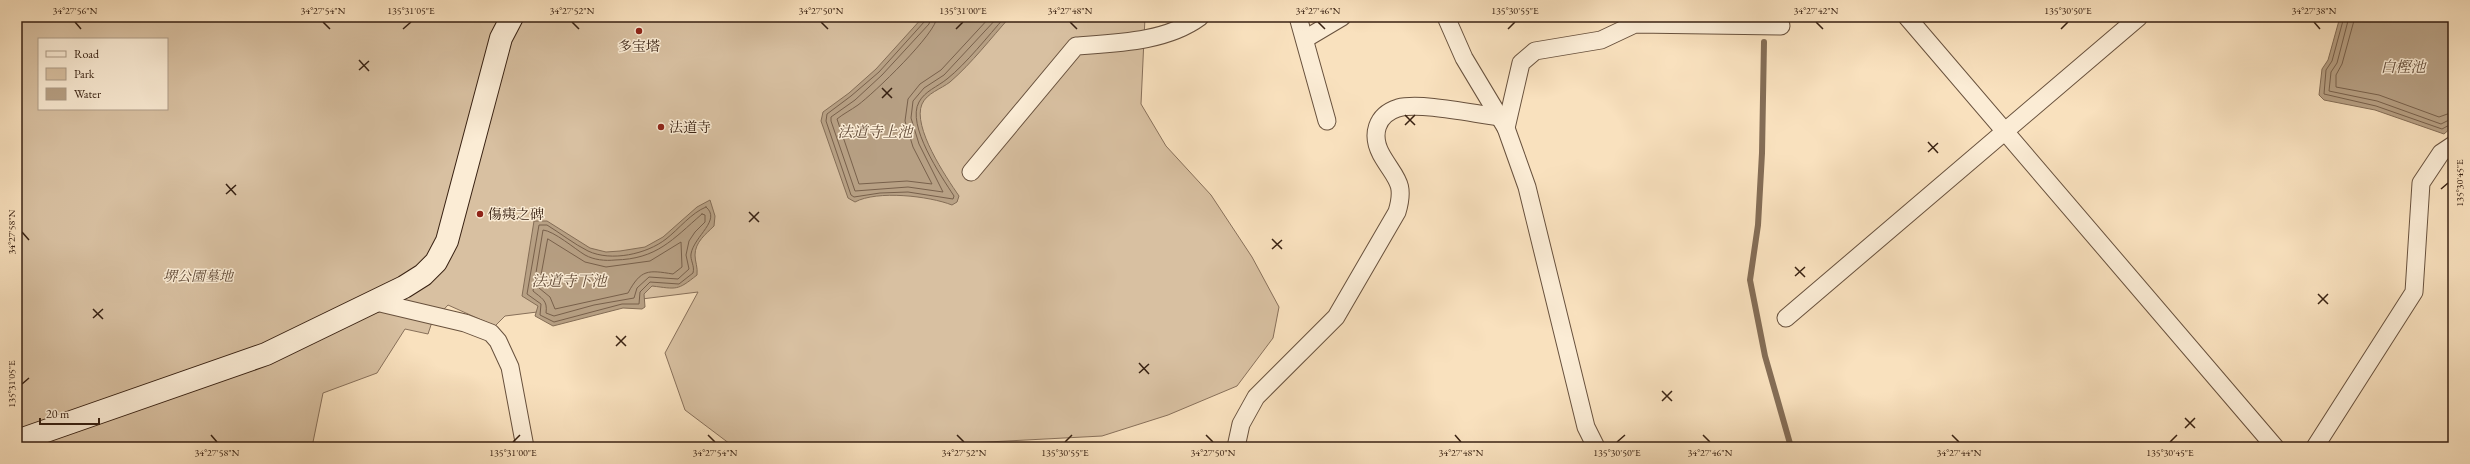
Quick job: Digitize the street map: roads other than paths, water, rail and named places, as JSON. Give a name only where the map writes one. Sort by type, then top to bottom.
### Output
[{"type":"street","points":[[17,440],[266,354],[376,302],[423,275],[436,262],[447,241],[501,38],[512,17]]},
{"type":"street","points":[[971,172],[1076,46],[1121,43],[1165,34],[1200,17]]},
{"type":"street","points":[[1298,17],[1327,121]]},
{"type":"street","points":[[1305,39],[1342,17]]},
{"type":"street","points":[[1446,17],[1464,58],[1502,122],[1527,187],[1586,427],[1596,447]]},
{"type":"street","points":[[1908,17],[2275,447]]},
{"type":"street","points":[[1786,318],[2139,17]]},
{"type":"street","points":[[1502,122],[1521,63],[1535,51],[1601,40],[1635,24],[1781,26]]},
{"type":"street","points":[[1236,447],[1241,424],[1256,397],[1336,317],[1397,212],[1402,196],[1399,182],[1381,153],[1375,138],[1376,126],[1385,116],[1398,108],[1420,107],[1502,122]]},
{"type":"street","points":[[2315,447],[2414,292],[2421,183],[2440,152],[2453,145]]},
{"type":"street","points":[[376,302],[465,323],[491,333],[498,341],[510,367],[525,447]]},
{"type":"water","name":"法道寺上池","points":[[923,17],[1010,17],[974,59],[958,75],[927,97],[922,104],[920,114],[926,138],[939,165],[959,196],[957,202],[952,205],[930,199],[889,195],[865,198],[855,202],[848,198],[821,121],[823,112],[849,93],[876,69]]},
{"type":"water","name":"白樫池","points":[[2340,17],[2453,17],[2453,126],[2444,134],[2375,110],[2324,100],[2319,95],[2322,69],[2328,60]]},
{"type":"water","name":"法道寺下池","points":[[710,200],[715,216],[714,226],[699,242],[695,250],[697,275],[685,284],[676,288],[652,286],[644,294],[645,307],[642,309],[623,308],[553,326],[535,316],[538,306],[522,296],[534,221],[547,221],[590,248],[606,252],[620,251],[645,247],[663,237],[697,207]]},
{"type":"waterway","points":[[1764,42],[1762,153],[1758,225],[1750,280],[1765,356],[1791,447]]},
{"type":"place","name":"多宝塔","points":[[639,31]]},
{"type":"place","name":"法道寺","points":[[661,127]]},
{"type":"place","name":"傷痍之碑","points":[[480,214]]},
{"type":"park label","name":"堺公園墓地","points":[[198,276]]}]
